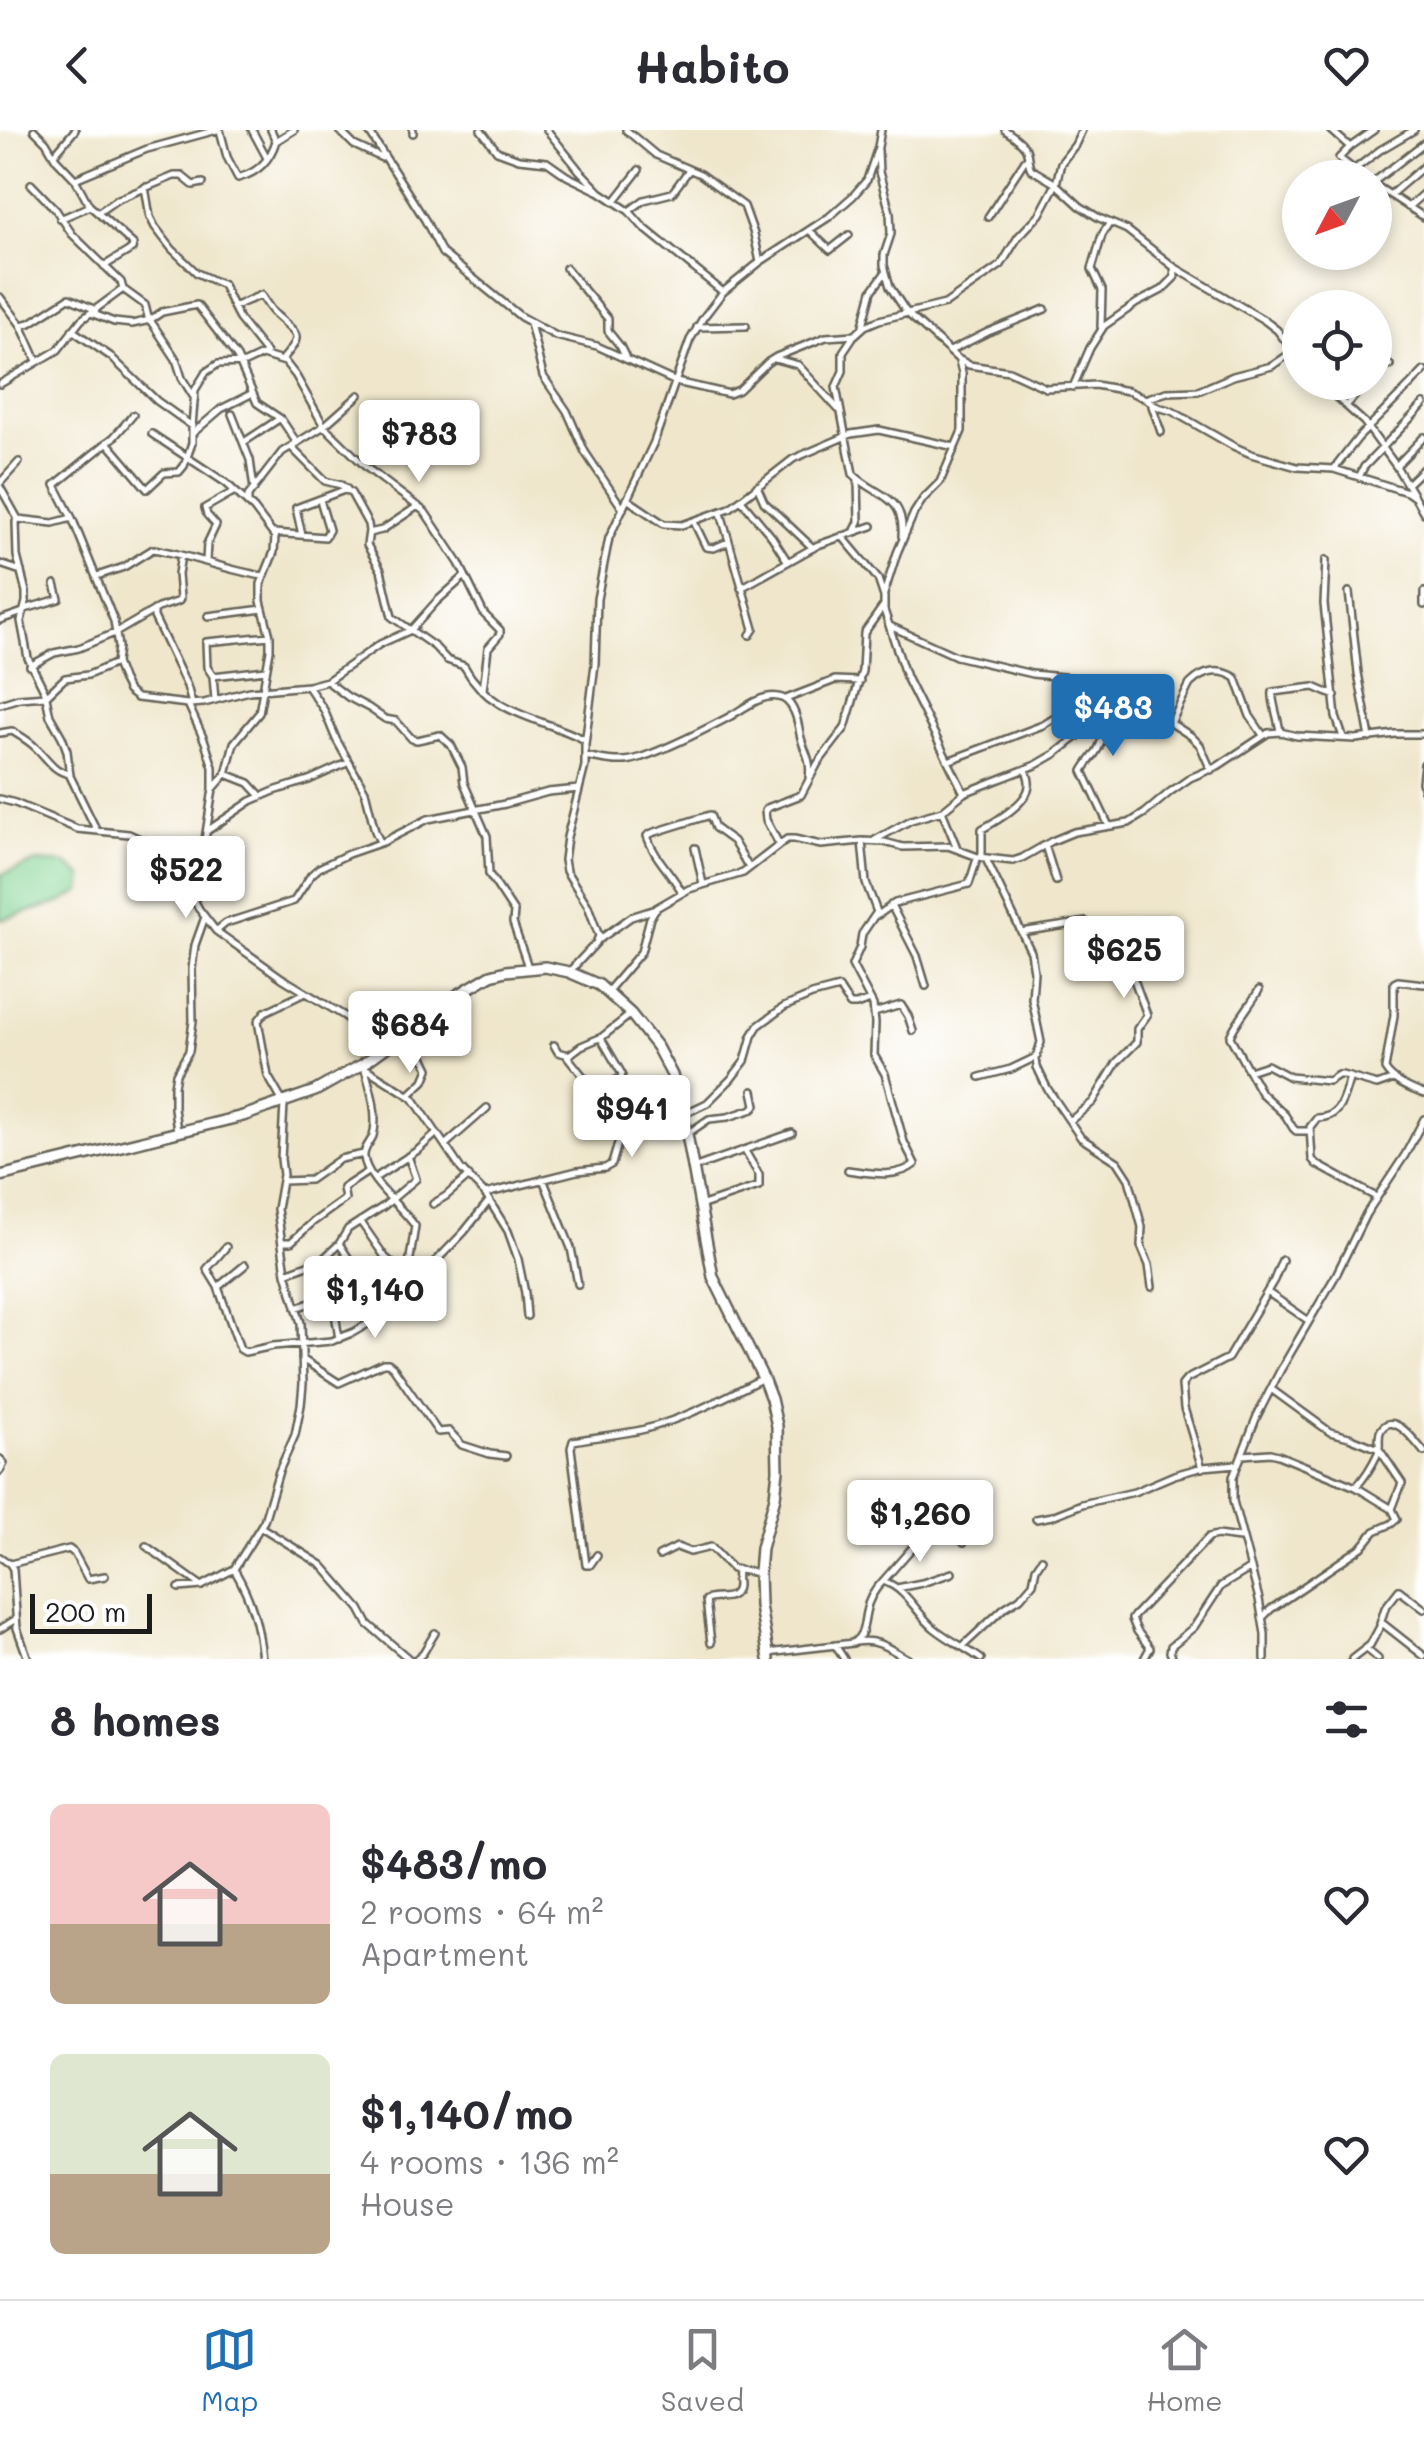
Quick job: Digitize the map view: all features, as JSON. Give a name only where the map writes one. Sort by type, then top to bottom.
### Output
[{"type":"main road","points":[[0,1176],[242,1116],[314,1092],[364,1066],[410,1028],[487,976],[550,968],[592,981],[632,1014],[672,1075],[714,1281],[764,1378],[776,1426],[778,1470],[759,1573],[768,1656]]},
{"type":"street","points":[[34,130],[74,179],[88,205],[134,245],[104,266]]},
{"type":"street","points":[[54,155],[75,130]]},
{"type":"street","points":[[74,179],[147,149],[218,130],[238,177],[254,172],[276,141],[294,130]]},
{"type":"street","points":[[252,130],[267,158]]},
{"type":"street","points":[[271,130],[276,141]]},
{"type":"street","points":[[340,130],[354,145],[386,160]]},
{"type":"street","points":[[368,130],[444,256],[530,323],[556,336],[596,346],[676,382],[724,394],[743,387],[773,359],[826,338],[855,335]]},
{"type":"street","points":[[481,130],[497,150],[520,159],[547,162],[629,211],[722,292]]},
{"type":"street","points":[[547,130],[600,192]]},
{"type":"street","points":[[626,130],[656,155],[700,174],[744,206],[760,262]]},
{"type":"street","points":[[598,940],[588,906],[564,865],[566,837],[585,766],[600,580],[609,538],[654,442],[697,327],[722,292],[843,206],[861,188],[867,180],[881,130]]},
{"type":"street","points":[[1005,130],[1023,145],[1031,169],[1056,184],[1080,206],[1127,230],[1174,267],[1264,320],[1282,337]]},
{"type":"street","points":[[902,541],[903,520],[894,506],[853,474],[836,387],[843,352],[869,324],[948,303],[1001,265],[1020,234],[1040,214],[1056,184],[1059,166],[1082,130]]},
{"type":"street","points":[[1331,130],[1350,147]]},
{"type":"street","points":[[1342,160],[1339,158],[1350,147],[1374,130]]},
{"type":"street","points":[[1368,160],[1414,130]]},
{"type":"street","points":[[1392,169],[1424,143]]},
{"type":"street","points":[[878,146],[892,230],[884,255],[885,272],[907,313],[958,360],[1009,371],[1046,388],[1113,388],[1172,411],[1252,454],[1298,467],[1334,469],[1407,492],[1416,501]]},
{"type":"street","points":[[988,217],[1027,158]]},
{"type":"street","points":[[1392,193],[1424,166]]},
{"type":"street","points":[[614,202],[638,170]]},
{"type":"street","points":[[629,211],[644,200],[671,194],[690,170]]},
{"type":"street","points":[[99,212],[116,200],[174,176],[182,176],[193,185],[202,183]]},
{"type":"street","points":[[30,184],[56,210],[72,234],[121,282],[123,289],[146,305],[150,320],[176,360],[194,399]]},
{"type":"street","points":[[145,187],[155,227],[197,273],[221,283],[244,327],[268,356]]},
{"type":"street","points":[[1408,207],[1424,193]]},
{"type":"street","points":[[1392,196],[1424,217]]},
{"type":"street","points":[[60,219],[88,205]]},
{"type":"street","points":[[1101,330],[1102,289],[1092,269],[1103,232],[1110,223]]},
{"type":"street","points":[[808,230],[829,250],[849,234]]},
{"type":"street","points":[[1073,387],[1101,330],[1167,286],[1175,277],[1174,267]]},
{"type":"street","points":[[566,268],[608,319],[608,331],[627,359]]},
{"type":"street","points":[[862,328],[872,291],[885,272]]},
{"type":"street","points":[[0,384],[59,350],[81,320],[123,289]]},
{"type":"street","points":[[234,308],[261,295],[273,312],[291,326],[296,341],[282,360]]},
{"type":"street","points":[[20,325],[69,298],[114,322],[127,324],[196,305],[234,352],[259,406],[280,418],[294,445],[325,481],[347,489],[368,524],[368,544],[381,570],[391,615],[447,660],[464,666],[470,678],[503,708],[585,740]]},
{"type":"street","points":[[2,302],[20,325],[37,362]]},
{"type":"street","points":[[950,351],[1044,309]]},
{"type":"street","points":[[530,323],[543,376],[622,509]]},
{"type":"street","points":[[697,327],[746,326]]},
{"type":"street","points":[[72,330],[110,356],[192,430]]},
{"type":"street","points":[[108,442],[146,489],[164,473],[179,472],[188,457],[197,384],[207,370],[259,356],[282,360],[296,376],[324,426],[366,468],[428,516],[460,563],[484,614],[501,633],[488,648],[482,690]]},
{"type":"street","points":[[773,359],[798,365],[840,412]]},
{"type":"street","points":[[1146,399],[1163,392],[1198,391],[1282,359]]},
{"type":"street","points":[[779,844],[766,820],[766,809],[800,796],[820,759],[844,731],[860,681],[864,633],[884,601],[902,541],[920,504],[940,482],[955,447],[963,423],[958,360]]},
{"type":"street","points":[[1334,469],[1424,371]]},
{"type":"street","points":[[192,430],[251,394]]},
{"type":"street","points":[[248,504],[248,497],[278,456],[324,426],[359,396]]},
{"type":"street","points":[[1146,399],[1155,411],[1161,432]]},
{"type":"street","points":[[1340,400],[1369,428],[1424,513]]},
{"type":"street","points":[[1346,406],[1351,400]]},
{"type":"street","points":[[1359,478],[1364,466],[1424,404]]},
{"type":"street","points":[[232,414],[250,460],[254,489]]},
{"type":"street","points":[[133,415],[108,442],[55,484],[117,632],[116,662],[133,696],[190,704],[327,681],[380,644],[411,630],[466,576]]},
{"type":"street","points":[[244,442],[280,418]]},
{"type":"street","points":[[627,499],[664,524],[682,525],[742,501],[793,459],[844,436],[879,430],[955,447]]},
{"type":"street","points":[[152,434],[234,491],[274,533],[274,552],[263,576],[260,596],[270,636],[260,713],[234,743],[226,774],[213,790]]},
{"type":"street","points":[[1396,466],[1424,437]]},
{"type":"street","points":[[18,520],[0,485],[20,462]]},
{"type":"street","points":[[1407,484],[1424,468]]},
{"type":"street","points":[[853,532],[859,522],[858,480]]},
{"type":"street","points":[[757,486],[766,504],[813,548]]},
{"type":"street","points":[[302,534],[296,509],[347,489]]},
{"type":"street","points":[[206,561],[207,544],[216,525],[206,514],[206,508],[234,491]]},
{"type":"street","points":[[1416,501],[1424,498]]},
{"type":"street","points":[[274,533],[323,538],[329,532],[320,500]]},
{"type":"street","points":[[742,501],[788,562]]},
{"type":"street","points":[[369,533],[382,530],[418,506]]},
{"type":"street","points":[[721,512],[754,629],[750,635]]},
{"type":"street","points":[[18,520],[53,522],[72,518]]},
{"type":"street","points":[[18,520],[17,556],[26,592],[22,630],[30,666],[42,683],[50,716],[68,751],[70,774],[97,831]]},
{"type":"street","points":[[694,522],[706,547],[728,542]]},
{"type":"street","points":[[741,588],[813,548],[872,526]]},
{"type":"street","points":[[842,536],[875,574],[906,677],[964,793]]},
{"type":"street","points":[[96,576],[124,567],[150,549],[263,576]]},
{"type":"street","points":[[30,666],[50,654],[79,648],[117,632],[180,600],[181,556]]},
{"type":"street","points":[[1326,560],[1324,596],[1337,725],[1343,737]]},
{"type":"street","points":[[2,567],[22,572]]},
{"type":"street","points":[[1,617],[60,599],[56,584]]},
{"type":"street","points":[[1350,592],[1370,739]]},
{"type":"street","points":[[1424,592],[1424,605]]},
{"type":"street","points":[[208,616],[263,609]]},
{"type":"street","points":[[154,610],[210,756],[213,790],[203,848],[175,863]]},
{"type":"street","points":[[890,626],[956,656],[1105,686],[1172,721],[1196,739],[1212,770]]},
{"type":"street","points":[[215,700],[206,642],[270,636]]},
{"type":"street","points":[[0,704],[46,696],[65,678],[88,675],[116,662]]},
{"type":"street","points":[[214,676],[267,670]]},
{"type":"street","points":[[1172,721],[1188,686],[1212,671],[1221,671],[1236,678],[1250,716],[1264,735]]},
{"type":"street","points":[[785,699],[835,680],[860,681]]},
{"type":"street","points":[[327,681],[348,698],[396,721],[412,739],[440,735],[448,741],[462,767],[464,784],[487,836],[489,874],[514,912],[513,924],[528,968]]},
{"type":"street","points":[[308,686],[365,791],[380,842]]},
{"type":"street","points":[[1105,686],[1100,700],[1099,749],[1084,772],[1110,826]]},
{"type":"street","points":[[1280,732],[1274,692],[1312,687],[1335,696]]},
{"type":"street","points":[[585,756],[636,760],[746,706],[780,697],[796,716],[802,746],[810,759],[809,778]]},
{"type":"street","points":[[948,761],[1043,726],[1075,706]]},
{"type":"street","points":[[872,841],[908,821],[942,811],[964,793],[1055,754],[1100,719]]},
{"type":"street","points":[[0,734],[12,731],[35,747],[58,771],[70,774]]},
{"type":"street","points":[[569,972],[598,940],[630,917],[703,884],[737,876],[779,844],[794,838],[822,845],[872,841],[903,848],[945,846],[982,858],[1018,860],[1074,832],[1129,823],[1190,778],[1212,770],[1264,735],[1280,732],[1370,739],[1424,734]]},
{"type":"street","points":[[207,831],[246,803],[348,763]]},
{"type":"street","points":[[1424,764],[1424,791]]},
{"type":"street","points":[[848,1170],[878,1174],[915,1166],[904,1142],[885,1074],[874,1055],[874,1013],[870,1000],[853,968],[864,930],[891,905],[971,881],[982,858],[982,829],[1028,793],[1026,769]]},
{"type":"street","points":[[226,774],[249,783],[262,796]]},
{"type":"street","points":[[216,931],[296,900],[313,872],[428,819],[548,792],[580,789]]},
{"type":"street","points":[[0,798],[77,829],[138,837],[151,844],[175,863],[216,931],[346,1017],[376,1054]]},
{"type":"street","points":[[942,811],[957,848]]},
{"type":"street","points":[[682,893],[651,849],[646,836],[652,832],[710,815],[716,830],[733,841],[749,868]]},
{"type":"street","points":[[862,841],[864,876],[876,916]]},
{"type":"street","points":[[1045,845],[1056,881]]},
{"type":"street","points":[[695,848],[703,884]]},
{"type":"street","points":[[982,858],[1031,952],[1032,999],[1041,1042],[1036,1067],[1081,1138],[1118,1162],[1129,1178],[1152,1287]]},
{"type":"street","points":[[891,905],[917,956],[926,986]]},
{"type":"street","points":[[608,991],[641,952],[656,908]]},
{"type":"street","points":[[177,1131],[174,1086],[189,1051],[192,968],[195,944],[205,917]]},
{"type":"street","points":[[1021,932],[1087,922],[1099,942],[1132,977],[1146,1010],[1146,1018],[1136,1032],[1137,1042],[1117,1062],[1090,1106],[1071,1120]]},
{"type":"street","points":[[1424,984],[1398,980],[1394,983],[1394,1015],[1385,1069],[1394,1079],[1424,1094]]},
{"type":"street","points":[[682,1115],[706,1104],[731,1079],[746,1058],[756,1028],[784,1007],[838,988],[850,1005],[870,1000]]},
{"type":"street","points":[[1259,990],[1230,1032],[1261,1093],[1292,1128],[1310,1131]]},
{"type":"street","points":[[179,1588],[202,1586],[234,1568],[261,1527],[297,1424],[301,1405],[301,1324],[286,1273],[277,1208],[282,1182],[284,1104],[268,1076],[258,1021],[265,1012],[305,993]]},
{"type":"street","points":[[874,1013],[901,1006],[913,1031]]},
{"type":"street","points":[[567,1056],[602,1037],[632,1014]]},
{"type":"street","points":[[410,1028],[429,1069],[424,1081],[410,1095]]},
{"type":"street","points":[[485,1194],[610,1166],[619,1140],[603,1101],[606,1085],[622,1076],[602,1037]]},
{"type":"street","points":[[554,1046],[587,1080]]},
{"type":"street","points":[[980,1076],[1011,1069],[1037,1056]]},
{"type":"street","points":[[1249,1071],[1268,1064],[1290,1077],[1330,1081],[1338,1075],[1376,1084],[1394,1079]]},
{"type":"street","points":[[364,1066],[410,1095],[485,1194],[508,1231],[518,1259],[527,1316]]},
{"type":"street","points":[[226,1247],[207,1267],[242,1351],[322,1344],[340,1339],[384,1314],[409,1264],[415,1224],[369,1171],[364,1154],[375,1118],[364,1066]]},
{"type":"street","points":[[1350,1077],[1337,1111],[1312,1122],[1313,1161],[1376,1197]]},
{"type":"street","points":[[687,1134],[709,1119],[753,1110],[753,1092]]},
{"type":"street","points":[[445,1146],[487,1108]]},
{"type":"street","points":[[1265,1659],[1262,1618],[1234,1502],[1233,1476],[1271,1389],[1424,1118]]},
{"type":"street","points":[[692,1168],[792,1133]]},
{"type":"street","points":[[375,1178],[436,1134]]},
{"type":"street","points":[[699,1206],[759,1186],[759,1175],[745,1151]]},
{"type":"street","points":[[282,1182],[310,1180],[340,1159],[364,1154]]},
{"type":"street","points":[[286,1273],[322,1259],[339,1244],[348,1229],[416,1179],[408,1156]]},
{"type":"street","points":[[282,1242],[291,1242],[345,1199],[343,1188],[369,1171]]},
{"type":"street","points":[[433,1204],[469,1176]]},
{"type":"street","points":[[543,1179],[571,1248],[578,1284]]},
{"type":"street","points":[[417,1281],[489,1201]]},
{"type":"street","points":[[360,1221],[385,1257],[404,1274]]},
{"type":"street","points":[[296,1308],[332,1294],[361,1276],[339,1244]]},
{"type":"street","points":[[322,1259],[340,1339]]},
{"type":"street","points":[[1202,1468],[1184,1408],[1182,1385],[1186,1379],[1228,1358],[1282,1260]]},
{"type":"street","points":[[218,1286],[245,1265]]},
{"type":"street","points":[[1267,1292],[1309,1321]]},
{"type":"street","points":[[302,1359],[339,1383],[388,1363],[438,1432],[451,1431],[464,1446],[506,1456]]},
{"type":"street","points":[[597,1554],[590,1565],[586,1564],[573,1441],[665,1423],[764,1378]]},
{"type":"street","points":[[1271,1389],[1330,1432],[1380,1449],[1402,1484],[1392,1509]]},
{"type":"street","points":[[1356,1487],[1380,1449],[1381,1429],[1393,1424],[1402,1428],[1424,1452]]},
{"type":"street","points":[[1242,1455],[1278,1455],[1356,1487],[1392,1509],[1397,1519],[1375,1530],[1362,1547],[1262,1618]]},
{"type":"street","points":[[0,1459],[4,1463],[0,1472]]},
{"type":"street","points":[[1036,1520],[1134,1492],[1174,1475],[1237,1464]]},
{"type":"street","points":[[261,1527],[322,1565],[368,1624],[412,1659],[423,1653],[435,1633]]},
{"type":"street","points":[[853,1643],[863,1632],[869,1603],[883,1581],[919,1540],[952,1528],[964,1542]]},
{"type":"street","points":[[1144,1659],[1150,1648],[1137,1631],[1134,1616],[1209,1537],[1242,1539]]},
{"type":"street","points":[[146,1546],[202,1586]]},
{"type":"street","points":[[659,1556],[677,1547],[690,1552],[711,1547],[726,1565],[759,1573]]},
{"type":"street","points":[[10,1564],[69,1549],[88,1578],[105,1576]]},
{"type":"street","points":[[0,1557],[10,1564],[16,1620],[28,1659]]},
{"type":"street","points":[[964,1646],[1020,1598],[1032,1584],[1042,1559]]},
{"type":"street","points":[[234,1568],[252,1604],[260,1631],[262,1659]]},
{"type":"street","points":[[1173,1659],[1171,1646],[1194,1627],[1221,1586],[1251,1568]]},
{"type":"street","points":[[711,1643],[706,1600],[711,1596],[733,1596],[737,1570]]},
{"type":"street","points":[[896,1588],[952,1573]]},
{"type":"street","points":[[883,1581],[896,1588],[934,1628],[979,1658]]},
{"type":"street","points":[[1352,1659],[1375,1637],[1386,1608],[1399,1590],[1424,1609]]},
{"type":"street","points":[[0,1629],[16,1620]]},
{"type":"street","points":[[1380,1624],[1424,1656]]},
{"type":"street","points":[[768,1656],[872,1640],[904,1658]]},
{"type":"street","points":[[835,1644],[844,1659]]},
{"type":"street","points":[[1366,1649],[1378,1659]]},
{"type":"green space","points":[[37,862],[67,864],[83,877],[81,891],[62,902],[0,920],[0,875]]}]
